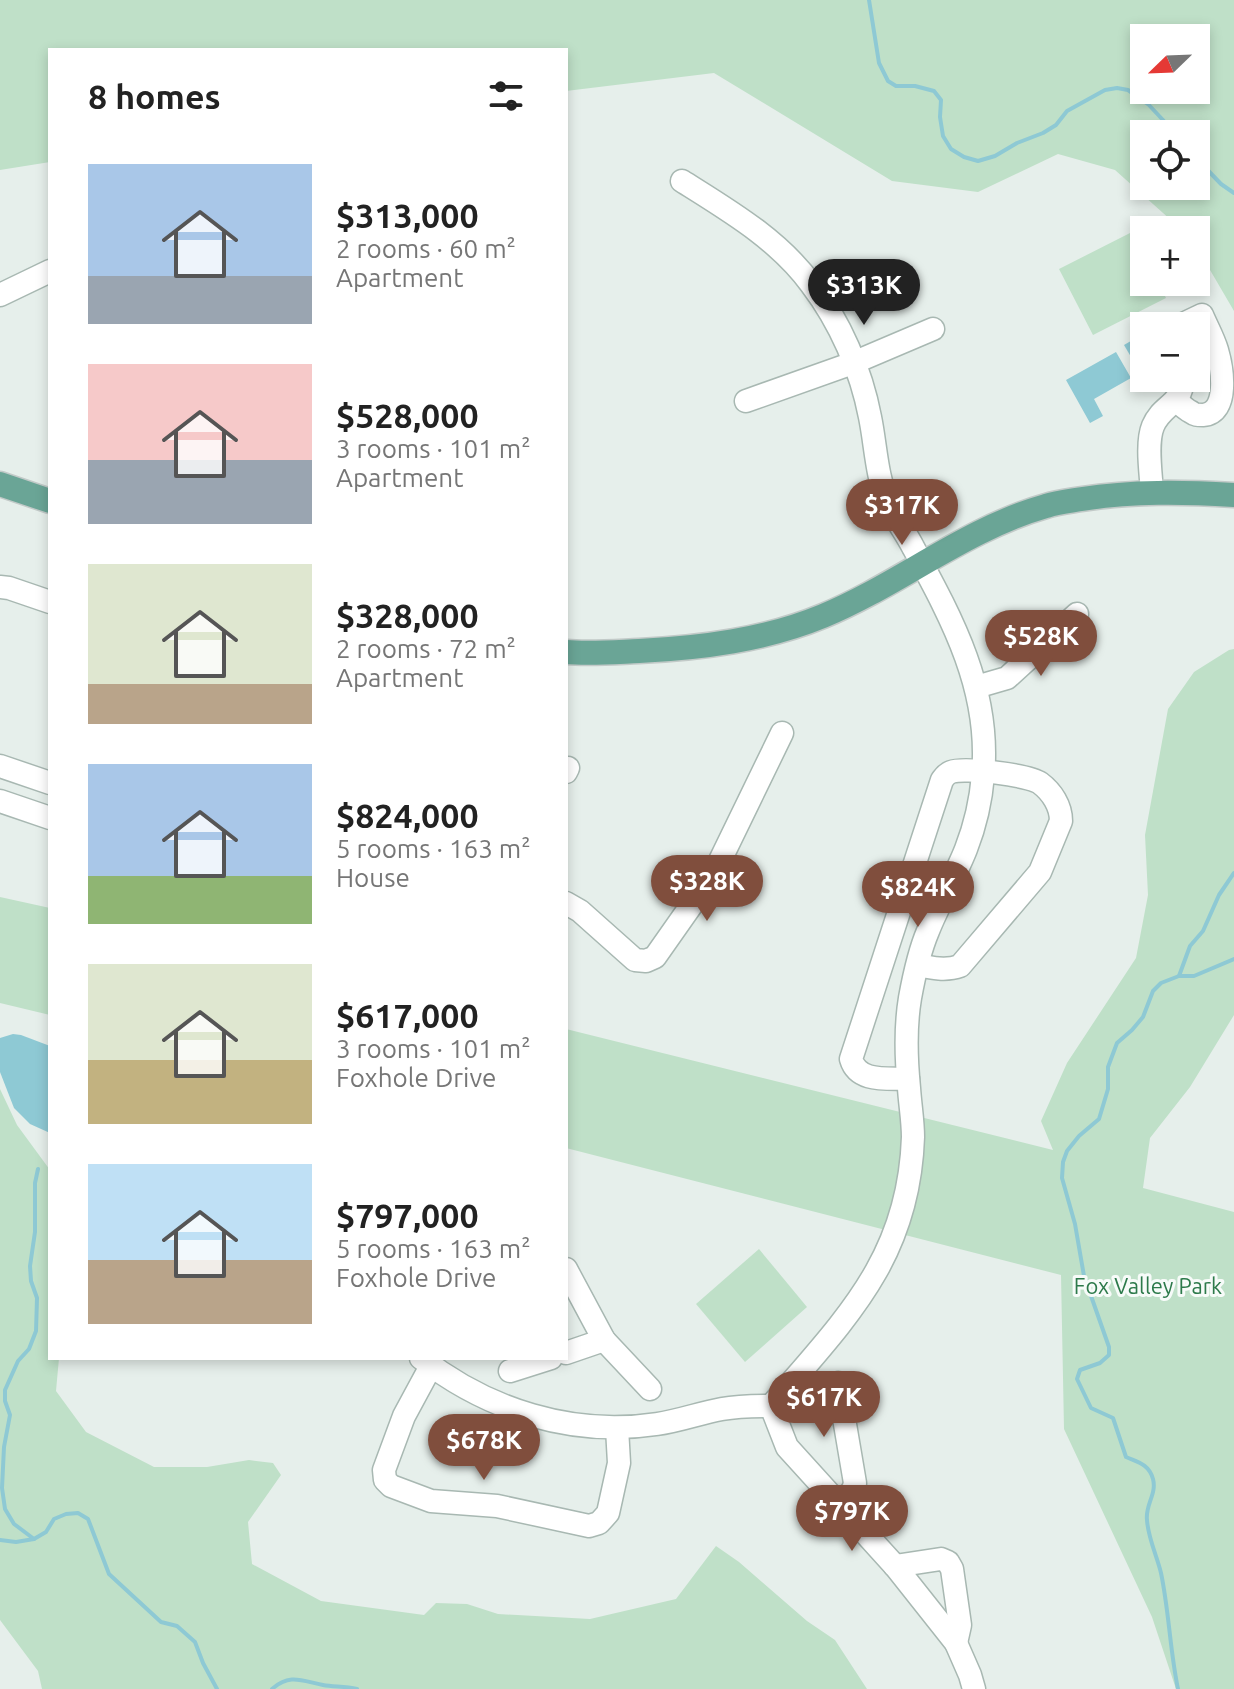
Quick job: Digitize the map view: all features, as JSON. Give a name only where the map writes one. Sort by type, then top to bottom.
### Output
[{"type":"main road","points":[[0,484],[48,500]]},
{"type":"main road","points":[[568,652],[605,653],[716,645],[823,616],[970,536],[1050,504],[1152,492],[1234,495]]},
{"type":"street","points":[[617,1428],[619,1463],[608,1513],[599,1523],[589,1526],[497,1506],[431,1501],[391,1486],[385,1480],[384,1470],[426,1362],[473,1393],[512,1410],[572,1424],[617,1428],[673,1422],[734,1408],[771,1406],[844,1320],[865,1292],[891,1244],[900,1217],[913,1133],[908,1079],[908,1008],[927,932],[966,850],[979,806],[983,771],[984,745],[976,687],[962,642],[889,506],[879,476],[864,392],[844,339],[830,312],[800,271],[753,228],[682,181]]},
{"type":"street","points":[[0,295],[48,272]]},
{"type":"street","points":[[746,401],[853,363],[933,329]]},
{"type":"street","points":[[1176,400],[1198,415],[1209,414],[1218,406],[1221,376],[1218,353],[1210,332]]},
{"type":"street","points":[[1152,492],[1152,427],[1181,392]]},
{"type":"street","points":[[0,587],[48,601]]},
{"type":"street","points":[[976,687],[1007,678],[1077,614]]},
{"type":"street","points":[[568,904],[580,911],[635,960],[646,961],[655,957],[714,873],[782,733]]},
{"type":"street","points":[[0,766],[48,782]]},
{"type":"street","points":[[908,1079],[866,1076],[858,1073],[851,1059],[942,780],[948,773],[956,771],[983,771],[1028,777],[1039,782],[1058,803],[1061,812],[1061,821],[1040,872],[960,966],[938,969],[918,965]]},
{"type":"street","points":[[0,801],[48,817]]},
{"type":"street","points":[[568,1273],[604,1340],[650,1389]]},
{"type":"street","points":[[568,1352],[604,1340]]},
{"type":"street","points":[[510,1371],[545,1360]]},
{"type":"street","points":[[838,1383],[855,1483],[853,1490],[840,1504]]},
{"type":"street","points":[[771,1406],[787,1447],[895,1566],[956,1643],[974,1689]]},
{"type":"street","points":[[895,1566],[941,1559],[948,1562],[952,1569],[960,1625],[956,1643]]},
{"type":"green space","points":[[0,0],[1234,0],[1234,311],[1210,270],[1210,216],[1166,216],[1148,200],[1210,200],[1210,120],[1130,120],[1130,183],[1115,170],[1058,154],[978,192],[892,181],[714,73],[568,91],[568,48],[48,48],[48,162],[0,170]]},
{"type":"green space","points":[[1130,233],[1130,296],[1166,298],[1138,312],[1130,312],[1130,316],[1093,335],[1059,269]]},
{"type":"green space","name":"Fox Valley Park","points":[[1234,649],[1234,1015],[1190,1087],[1150,1138],[1143,1188],[1234,1212],[1234,1689],[1176,1689],[1152,1617],[1064,1429],[1061,1275],[568,1149],[568,1029],[1053,1150],[1041,1121],[1067,1063],[1136,958],[1148,895],[1145,835],[1168,709],[1194,672]]},
{"type":"green space","points":[[0,897],[48,908],[48,1015],[0,1003]]},
{"type":"green space","points":[[0,1089],[17,1125],[48,1167],[48,1360],[59,1360],[56,1391],[86,1432],[154,1467],[207,1467],[249,1460],[273,1463],[281,1475],[248,1522],[252,1564],[321,1601],[424,1615],[436,1603],[467,1604],[498,1614],[590,1619],[676,1599],[716,1546],[807,1621],[835,1640],[867,1689],[42,1689],[38,1671],[0,1620]]},
{"type":"green space","points":[[759,1249],[807,1307],[745,1362],[696,1304]]},
{"type":"water","points":[[1130,342],[1130,355],[1124,345]]},
{"type":"water","points":[[1116,352],[1130,376],[1094,399],[1103,416],[1090,423],[1066,380]]},
{"type":"water","points":[[21,1035],[48,1045],[48,1132],[30,1124],[14,1108],[0,1072],[0,1038]]},
{"type":"waterway","points":[[869,0],[879,63],[888,81],[896,86],[915,86],[934,91],[941,100],[943,136],[951,149],[964,157],[978,161],[995,156],[1043,133],[1056,125],[1067,111],[1105,90],[1128,90],[1148,104],[1163,120]]},
{"type":"waterway","points":[[1210,173],[1234,193]]},
{"type":"waterway","points":[[1179,976],[1190,946],[1203,931],[1219,895],[1234,873]]},
{"type":"waterway","points":[[1178,1689],[1164,1587],[1148,1527],[1153,1479],[1146,1467],[1126,1457],[1113,1418],[1091,1408],[1077,1379],[1080,1370],[1100,1363],[1109,1355],[1109,1347],[1084,1276],[1075,1224],[1062,1178],[1063,1162],[1079,1136],[1099,1119],[1108,1089],[1108,1067],[1117,1043],[1143,1017],[1153,991],[1161,983],[1179,976],[1194,976],[1234,959]]},
{"type":"waterway","points":[[34,1539],[14,1524],[5,1509],[2,1488],[4,1447],[10,1415],[5,1390],[36,1331],[37,1298],[30,1266],[38,1169]]},
{"type":"waterway","points":[[0,1540],[16,1542],[34,1539],[46,1532],[54,1519],[66,1514],[78,1513],[88,1519],[109,1574],[161,1622],[177,1626],[195,1642],[217,1689]]},
{"type":"waterway","points":[[272,1689],[291,1680],[357,1689]]}]
